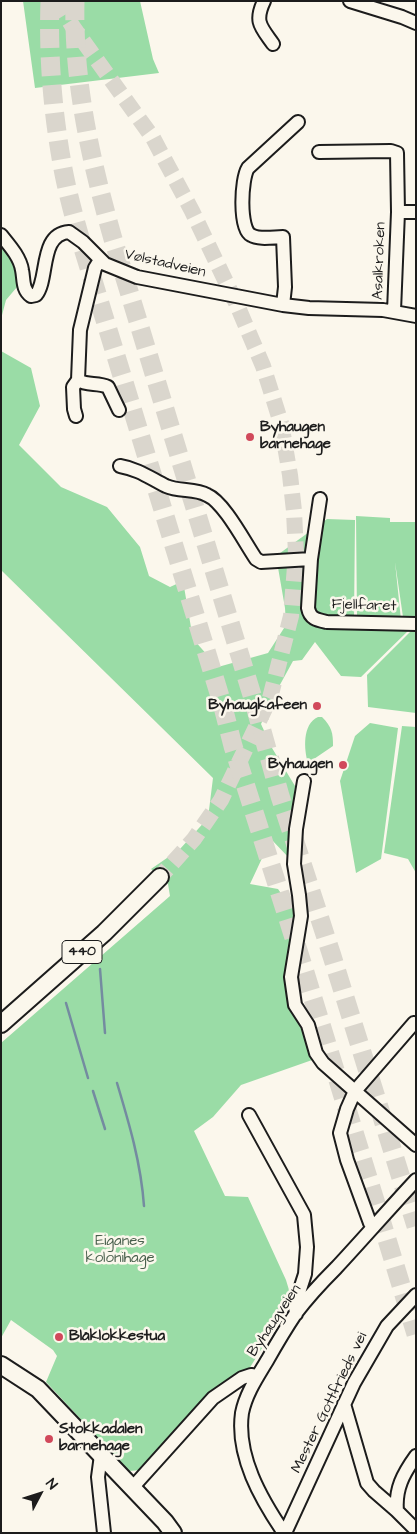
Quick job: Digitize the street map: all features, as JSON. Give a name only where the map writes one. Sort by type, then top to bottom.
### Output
[{"type":"main road","name":"440","points":[[1,1024],[104,933],[160,877]]},
{"type":"main road","points":[[1,1365],[38,1389],[165,1522],[173,1533]]},
{"type":"street","points":[[264,1],[258,19],[273,44]]},
{"type":"street","points":[[350,1],[416,23]]},
{"type":"street","points":[[283,305],[285,287],[283,237],[254,236],[245,230],[243,223],[244,178],[246,171],[251,165],[298,122]]},
{"type":"street","name":"Asalkroken","points":[[319,152],[391,151],[396,152],[398,156],[394,311]]},
{"type":"street","name":"Asalkroken","points":[[398,212],[416,212]]},
{"type":"street","name":"Vølstadveien","points":[[1,235],[22,267],[26,292],[31,296],[36,295],[39,291],[51,244],[65,232],[73,233],[100,260],[110,267],[137,277],[283,305],[308,308],[394,311],[416,316]]},
{"type":"street","points":[[76,416],[73,387],[78,380],[83,312],[95,268],[100,260]]},
{"type":"street","points":[[78,380],[84,383],[101,384],[108,387],[119,410]]},
{"type":"street","points":[[120,466],[144,472],[173,488],[209,495],[228,516],[256,559],[262,562],[311,559]]},
{"type":"street","name":"Fjellfaret","points":[[320,499],[311,559],[308,608],[313,619],[327,622],[416,624]]},
{"type":"street","points":[[304,781],[296,829],[294,864],[300,895],[300,910],[292,971],[295,1005],[308,1025],[318,1057],[328,1068],[416,1145]]},
{"type":"street","points":[[373,1226],[347,1160],[340,1133],[354,1091],[414,1023]]},
{"type":"street","points":[[249,1115],[304,1215],[307,1248],[304,1274],[295,1304],[296,1314]]},
{"type":"street","name":"Byhaugveien","points":[[132,1488],[213,1398],[242,1378],[251,1375],[257,1376],[296,1314],[322,1282],[416,1180]]},
{"type":"street","name":"Mester Gottfrieds vei","points":[[285,1533],[354,1383],[387,1326],[416,1295]]},
{"type":"street","points":[[257,1376],[245,1401],[242,1414],[243,1445],[254,1479],[285,1533]]},
{"type":"street","points":[[344,1404],[367,1483],[374,1492],[416,1530]]},
{"type":"street","points":[[101,1455],[98,1476],[100,1511],[104,1533]]},
{"type":"street","points":[[397,1511],[397,1492],[402,1477],[416,1456]]},
{"type":"green space","points":[[23,1],[140,1],[153,59],[159,73],[35,88]]},
{"type":"green space","points":[[1,243],[17,266],[19,277],[17,287],[6,300],[1,319]]},
{"type":"green space","name":"Eiganes kolonihage","points":[[1,351],[31,368],[40,406],[19,445],[61,487],[107,507],[140,547],[149,576],[170,587],[183,581],[193,639],[218,667],[268,653],[286,625],[276,556],[327,519],[355,520],[354,619],[357,618],[356,516],[390,518],[390,522],[416,522],[416,617],[403,617],[395,562],[401,620],[410,629],[361,677],[341,676],[315,642],[302,660],[293,661],[261,724],[272,748],[295,786],[290,859],[271,839],[250,884],[278,889],[285,899],[297,901],[297,1020],[315,1059],[241,1085],[213,1117],[194,1131],[225,1196],[248,1197],[286,1280],[292,1300],[249,1369],[216,1390],[141,1470],[129,1471],[46,1382],[57,1356],[53,1350],[11,1320],[1,1338],[1,1043],[170,896],[168,884],[151,869],[180,849],[208,818],[213,778],[1,570]]},
{"type":"green space","points":[[413,629],[416,629],[416,713],[368,707],[367,675]]},
{"type":"green space","points":[[318,717],[322,717],[330,727],[333,746],[308,763],[305,745],[307,731],[309,725]]},
{"type":"green space","points":[[370,723],[398,728],[381,859],[356,873],[340,781],[355,736]]},
{"type":"green space","points":[[402,726],[416,727],[416,873],[408,859],[384,853]]},
{"type":"waterway","points":[[100,969],[105,1033]]},
{"type":"waterway","points":[[66,1003],[88,1078]]},
{"type":"waterway","points":[[117,1083],[137,1159],[144,1206]]},
{"type":"waterway","points":[[93,1091],[105,1129]]},
{"type":"tunnel","points":[[50,1],[50,44],[54,110],[64,174],[75,221],[222,703],[233,746],[416,1334]]},
{"type":"tunnel","points":[[57,1],[73,27],[153,138],[192,211],[237,305],[263,366],[281,423],[290,475],[296,554],[291,616],[270,698],[221,800],[194,839],[160,877]]},
{"type":"tunnel","points":[[75,1],[75,32],[80,92],[91,151],[113,239],[252,695],[280,796],[416,1226]]},
{"type":"place","name":"Byhaugen barnehage","points":[[250,437]]},
{"type":"place","name":"Byhaugkafeen","points":[[317,706]]},
{"type":"place","name":"Byhaugen","points":[[343,765]]},
{"type":"place","name":"Blåklokkestua","points":[[59,1337]]},
{"type":"place","name":"Stokkadalen barnehage","points":[[49,1439]]}]
